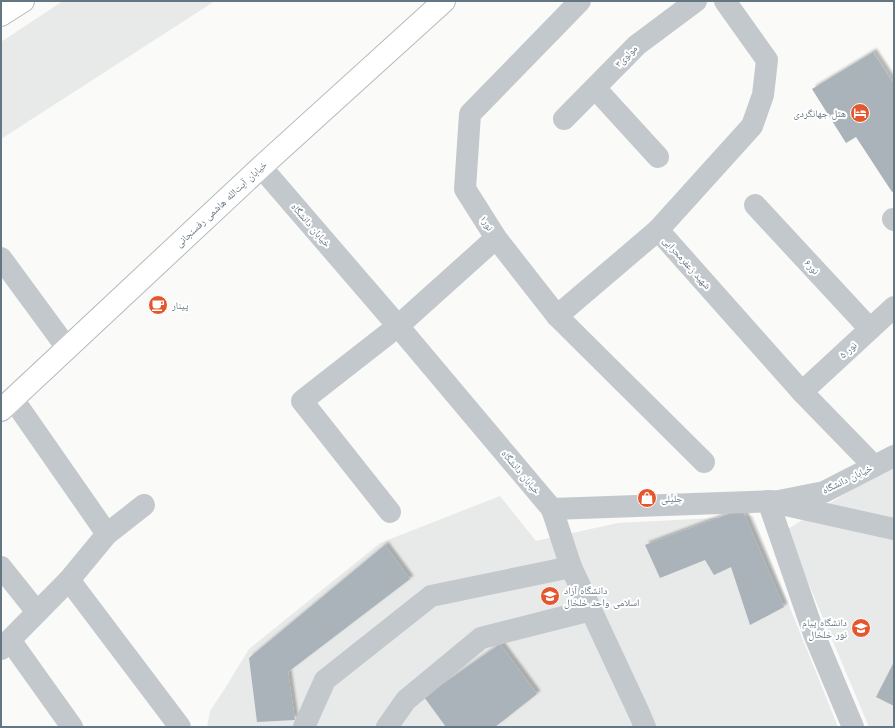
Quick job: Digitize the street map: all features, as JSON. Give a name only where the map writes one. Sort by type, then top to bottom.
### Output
[{"type":"main road","points":[[1,15],[23,1]]},
{"type":"main road","name":"خیابان آیت‌الله هاشمی رفسنجانی","points":[[7,404],[261,167],[444,1]]},
{"type":"street","name":"نور۱","points":[[580,1],[470,114],[465,189],[496,238],[557,316],[704,462]]},
{"type":"street","name":"مولوی۳","points":[[564,119],[637,45],[696,1]]},
{"type":"street","name":"شهید زعفرمحرابی","points":[[725,1],[766,60],[764,95],[752,126],[658,230],[802,392],[874,466]]},
{"type":"street","points":[[595,88],[658,157]]},
{"type":"street","name":"خیابان دانشگاه","points":[[261,167],[398,326],[552,509],[779,501],[824,492],[894,456]]},
{"type":"street","name":"نور۶","points":[[755,205],[870,329]]},
{"type":"street","points":[[557,316],[658,230]]},
{"type":"street","points":[[390,512],[302,401],[398,326],[496,238]]},
{"type":"street","points":[[1,258],[67,348]]},
{"type":"street","name":"نور ۵","points":[[802,392],[894,307]]},
{"type":"street","points":[[7,404],[107,534]]},
{"type":"street","points":[[768,501],[894,529]]},
{"type":"street","points":[[768,501],[814,634],[853,727]]},
{"type":"street","points":[[72,727],[5,645],[69,580],[107,534],[144,505]]},
{"type":"street","points":[[552,509],[571,567],[592,610],[637,722]]},
{"type":"street","points":[[1,567],[37,612]]},
{"type":"street","points":[[304,727],[325,680],[431,596],[571,567]]},
{"type":"street","points":[[69,580],[180,727]]},
{"type":"street","points":[[386,727],[406,700],[481,638],[592,610]]},
{"type":"shaded area","points":[[63,1],[215,1],[1,139],[1,42]]},
{"type":"shaded area","name":"دانشگاه پیام نور خلخال","points":[[894,464],[894,727],[869,727],[786,530]]},
{"type":"shaded area","name":"دانشگاه آزاد اسلامی واحد خلخال","points":[[500,496],[536,541],[618,523],[753,516],[838,727],[207,727],[210,711],[249,649],[380,543]]},
{"type":"building","name":"هتل جهانگردی","points":[[873,52],[894,84],[894,191],[892,192],[856,137],[846,143],[812,89]]},
{"type":"building","points":[[742,509],[784,607],[750,625],[731,567],[714,575],[705,560],[660,578],[645,545]]},
{"type":"building","points":[[385,545],[410,579],[288,672],[295,720],[257,722],[249,658]]},
{"type":"building","points":[[500,644],[537,694],[495,727],[446,727],[424,697]]},
{"type":"building","points":[[894,662],[894,706],[876,697]]},
{"type":"place","name":"هتل جهانگردی","points":[[860,113]]},
{"type":"place","name":"پینار","points":[[158,305]]},
{"type":"place","name":"جلیلی","points":[[647,498]]},
{"type":"place","name":"دانشگاه آزاد اسلامی واحد خلخال","points":[[550,596]]},
{"type":"place","name":"دانشگاه پیام نور خلخال","points":[[861,628]]}]
